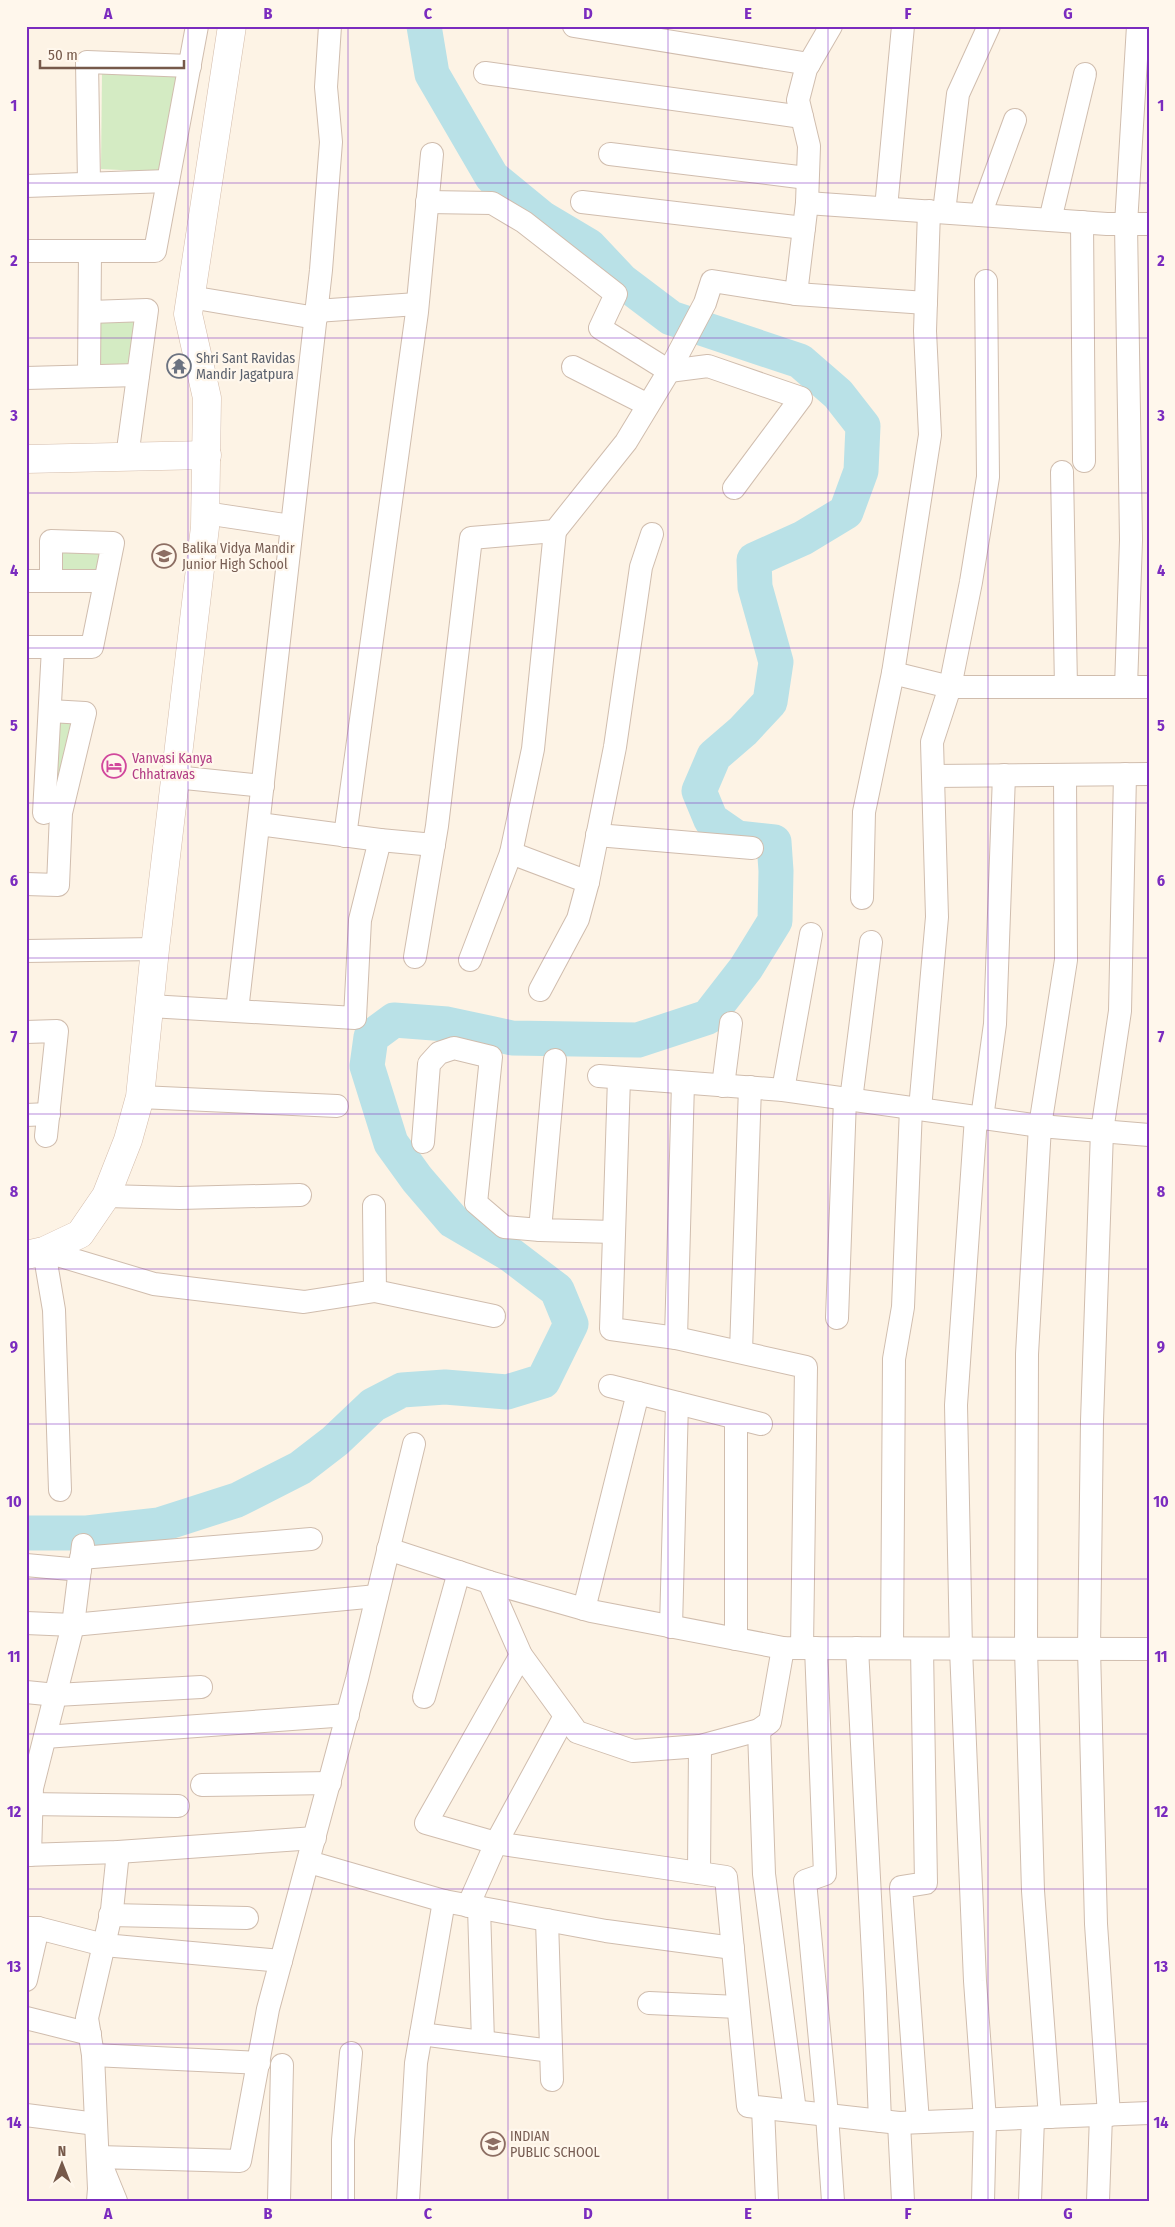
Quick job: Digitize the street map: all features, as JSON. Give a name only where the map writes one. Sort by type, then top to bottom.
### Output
[{"type":"street","points":[[26,251],[155,251],[197,26]]},
{"type":"street","points":[[35,1253],[80,1234],[106,1196],[128,1140],[140,1097],[205,513],[207,398],[188,314],[232,26]]},
{"type":"street","points":[[237,1011],[316,315],[332,142],[326,87],[330,26]]},
{"type":"street","points":[[574,26],[809,64]]},
{"type":"street","points":[[796,294],[807,203],[808,178],[808,146],[798,100],[809,64],[831,26]]},
{"type":"street","points":[[886,208],[903,26]]},
{"type":"street","points":[[862,898],[864,812],[893,673],[930,435],[925,331],[926,303],[937,212],[958,94],[989,26]]},
{"type":"street","points":[[1126,687],[1131,540],[1126,224],[1138,26]]},
{"type":"street","points":[[89,183],[87,62],[190,66]]},
{"type":"street","points":[[485,72],[802,117]]},
{"type":"street","points":[[1050,220],[1084,74]]},
{"type":"street","points":[[980,215],[1015,120]]},
{"type":"street","points":[[345,836],[417,304],[432,154]]},
{"type":"street","points":[[610,154],[808,178]]},
{"type":"street","points":[[26,186],[168,181]]},
{"type":"street","points":[[427,202],[492,203],[524,222],[616,294],[600,328],[669,370],[708,366],[801,398],[734,488]]},
{"type":"street","points":[[582,202],[804,228]]},
{"type":"street","points":[[807,203],[1082,222],[1149,224]]},
{"type":"street","points":[[1082,222],[1084,461]]},
{"type":"street","points":[[89,376],[90,251]]},
{"type":"street","points":[[470,960],[511,853],[533,750],[556,531],[626,442],[669,370],[705,302],[712,281],[796,294],[926,303]]},
{"type":"street","points":[[892,1648],[894,1359],[903,1307],[915,1108],[937,917],[932,742],[950,687],[971,582],[988,477],[986,281]]},
{"type":"street","points":[[190,297],[316,315],[417,304]]},
{"type":"street","points":[[90,312],[147,310],[127,457]]},
{"type":"street","points":[[573,367],[648,405]]},
{"type":"street","points":[[26,378],[138,375]]},
{"type":"street","points":[[26,459],[207,455]]},
{"type":"street","points":[[1062,472],[1066,687]]},
{"type":"street","points":[[205,513],[291,526]]},
{"type":"street","points":[[415,957],[434,845],[471,538],[556,531]]},
{"type":"street","points":[[540,990],[578,920],[588,882],[615,747],[641,567],[652,534]]},
{"type":"street","points":[[26,647],[92,647],[113,543],[51,541],[51,581]]},
{"type":"street","points":[[26,581],[104,581]]},
{"type":"street","points":[[26,884],[58,885],[44,813],[53,648]]},
{"type":"street","points":[[893,673],[950,687],[1149,687]]},
{"type":"street","points":[[44,813],[85,713],[50,711]]},
{"type":"street","points":[[1098,2201],[1105,2115],[1096,1924],[1089,1648],[1092,1421],[1102,1131],[1120,1011],[1125,774]]},
{"type":"street","points":[[933,776],[1149,774]]},
{"type":"street","points":[[984,2201],[985,2120],[975,1982],[961,1648],[956,1405],[979,1117],[995,1024],[1004,775]]},
{"type":"street","points":[[1030,2201],[1041,2117],[1026,1648],[1027,1354],[1040,1126],[1066,960],[1065,775]]},
{"type":"street","points":[[175,777],[263,786]]},
{"type":"street","points":[[259,824],[345,836],[434,845]]},
{"type":"street","points":[[597,835],[752,848]]},
{"type":"street","points":[[150,1006],[355,1018],[360,920],[380,840]]},
{"type":"street","points":[[511,853],[588,882]]},
{"type":"street","points":[[783,1090],[810,934]]},
{"type":"street","points":[[837,1318],[848,1099],[871,942]]},
{"type":"street","points":[[26,951],[155,949]]},
{"type":"street","points":[[723,1086],[731,1023]]},
{"type":"street","points":[[26,1032],[57,1031],[46,1136]]},
{"type":"street","points":[[422,1142],[429,1064],[439,1053],[454,1048],[491,1057],[476,1203],[504,1227],[614,1232]]},
{"type":"street","points":[[540,1230],[555,1060]]},
{"type":"street","points":[[833,2201],[806,1881],[825,1874],[800,1648],[806,1367],[676,1338],[611,1329],[614,1232],[609,1077],[783,1090],[1040,1126],[1149,1136]]},
{"type":"street","points":[[676,1338],[683,1083]]},
{"type":"street","points":[[741,1351],[750,1088]]},
{"type":"street","points":[[140,1097],[337,1106]]},
{"type":"street","points":[[26,1115],[49,1114]]},
{"type":"street","points":[[106,1196],[180,1198],[300,1194]]},
{"type":"street","points":[[374,1206],[375,1292]]},
{"type":"street","points":[[35,1253],[154,1284],[304,1302],[375,1292],[494,1316]]},
{"type":"street","points":[[35,1253],[54,1310],[60,1490]]},
{"type":"street","points":[[610,1386],[761,1424]]},
{"type":"street","points":[[584,1609],[638,1393]]},
{"type":"street","points":[[671,1627],[677,1403]]},
{"type":"street","points":[[736,1418],[736,1639]]},
{"type":"street","points":[[98,2157],[240,2161],[268,2009],[348,1715],[414,1444]]},
{"type":"street","points":[[26,1565],[81,1558],[311,1539]]},
{"type":"street","points":[[388,1549],[489,1582],[584,1609],[736,1639],[800,1648],[1149,1648]]},
{"type":"street","points":[[81,1558],[73,1625],[56,1695],[37,1749],[29,1804],[28,1855],[118,1852],[315,1838]]},
{"type":"street","points":[[424,1698],[459,1572]]},
{"type":"street","points":[[489,1582],[521,1654],[577,1732],[633,1751],[700,1746],[759,1730],[770,1722],[800,1648]]},
{"type":"street","points":[[26,1623],[73,1625],[377,1596]]},
{"type":"street","points":[[857,1648],[875,1993],[899,2122]]},
{"type":"street","points":[[903,2201],[899,2122],[901,1887],[926,1883],[922,1648]]},
{"type":"street","points":[[521,1654],[426,1823],[496,1843],[726,1877],[748,2106],[899,2122],[1149,2113]]},
{"type":"street","points":[[26,1692],[56,1695],[201,1687]]},
{"type":"street","points":[[37,1749],[348,1715]]},
{"type":"street","points":[[483,2042],[473,1906],[496,1843],[565,1716]]},
{"type":"street","points":[[759,1730],[764,1874],[795,2111]]},
{"type":"street","points":[[699,1873],[700,1746]]},
{"type":"street","points":[[202,1785],[330,1783]]},
{"type":"street","points":[[29,1804],[178,1806]]},
{"type":"street","points":[[98,2201],[98,2157],[91,2045],[87,2018],[110,1915],[118,1852]]},
{"type":"street","points":[[309,1862],[444,1901],[606,1931],[733,1948]]},
{"type":"street","points":[[408,2201],[416,2063],[444,1901]]},
{"type":"street","points":[[110,1915],[246,1918]]},
{"type":"street","points":[[546,1920],[552,2080]]},
{"type":"street","points":[[26,1980],[32,1928],[104,1945],[282,1961]]},
{"type":"street","points":[[649,2003],[738,2007]]},
{"type":"street","points":[[26,2018],[91,2045],[259,2063]]},
{"type":"street","points":[[421,2034],[551,2051]]},
{"type":"street","points":[[342,2201],[343,2140],[351,2053]]},
{"type":"street","points":[[279,2201],[282,2065]]},
{"type":"street","points":[[763,2108],[767,2201]]},
{"type":"street","points":[[26,2115],[96,2124]]},
{"type":"street","points":[[98,2157],[116,2201]]},
{"type":"green space","points":[[169,66],[180,78],[159,172],[101,169],[102,70]]},
{"type":"green space","points":[[100,317],[137,317],[132,369],[95,369]]},
{"type":"green space","points":[[58,549],[102,549],[97,578],[57,578]]},
{"type":"green space","points":[[55,721],[79,725],[49,807]]},
{"type":"waterway","points":[[26,1533],[87,1533],[159,1525],[237,1500],[300,1468],[335,1441],[373,1405],[402,1390],[445,1387],[507,1392],[543,1381],[571,1324],[557,1290],[511,1255],[453,1221],[417,1179],[391,1143],[367,1066],[371,1037],[394,1020],[447,1024],[512,1038],[638,1040],[708,1017],[746,968],[775,921],[776,871],[774,842],[737,838],[711,820],[699,791],[714,756],[743,731],[770,702],[776,662],[755,587],[754,560],[803,538],[846,512],[861,471],[863,426],[838,394],[800,361],[671,318],[622,281],[589,246],[542,218],[492,177],[432,74],[424,26]]},
{"type":"place","name":"Shri Sant Ravidas Mandir Jagatpura","points":[[179,366]]},
{"type":"place","name":"Balika Vidya Mandir Junior High School","points":[[164,556]]},
{"type":"place","name":"Vanvasi Kanya Chhatravas","points":[[114,766]]},
{"type":"place","name":"INDIAN PUBLIC SCHOOL","points":[[493,2144]]}]
